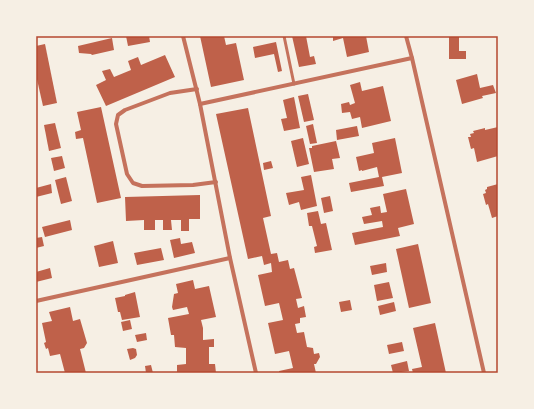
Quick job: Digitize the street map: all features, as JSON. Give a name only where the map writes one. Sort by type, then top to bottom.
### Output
[{"type":"street","points":[[184,36],[197,89],[230,258],[256,373]]},
{"type":"street","points":[[406,36],[484,373]]},
{"type":"street","points":[[200,104],[412,58]]},
{"type":"street","points":[[197,89],[170,93],[124,110],[118,115],[116,124],[127,174],[133,183],[142,186],[193,185],[216,182]]},
{"type":"street","points":[[36,301],[230,258]]},
{"type":"lane","points":[[284,36],[294,84]]},
{"type":"building","points":[[126,36],[149,36],[150,42],[128,46]]},
{"type":"building","points":[[200,36],[224,36],[226,45],[236,43],[244,80],[211,87]]},
{"type":"building","points":[[292,36],[306,36],[310,57],[314,56],[316,64],[299,67]]},
{"type":"building","points":[[333,36],[366,36],[369,52],[347,57],[343,38],[333,41]]},
{"type":"building","points":[[449,36],[459,36],[459,51],[466,51],[466,59],[449,59]]},
{"type":"building","points":[[112,38],[114,50],[92,55],[79,53],[78,46]]},
{"type":"building","points":[[276,42],[282,71],[278,72],[274,54],[255,58],[253,47]]},
{"type":"building","points":[[45,44],[57,103],[43,106],[36,75],[36,46]]},
{"type":"building","points":[[165,55],[175,77],[106,106],[96,85],[106,80],[102,71],[110,69],[114,77],[131,70],[128,61],[138,57],[141,65]]},
{"type":"building","points":[[477,74],[480,88],[493,85],[496,93],[482,96],[483,98],[462,104],[456,80]]},
{"type":"building","points":[[360,82],[362,91],[383,86],[391,121],[362,128],[360,117],[352,119],[350,112],[342,113],[341,104],[349,102],[350,105],[355,103],[350,85]]},
{"type":"building","points":[[308,94],[314,120],[304,122],[298,96]]},
{"type":"building","points":[[294,97],[300,128],[284,131],[281,119],[287,118],[283,100]]},
{"type":"building","points":[[101,107],[121,198],[97,203],[83,138],[76,139],[75,132],[81,130],[77,112]]},
{"type":"building","points":[[248,108],[271,216],[263,218],[271,254],[277,253],[279,262],[288,260],[290,269],[294,268],[302,298],[296,299],[298,308],[304,306],[306,317],[300,318],[300,323],[295,324],[297,333],[304,332],[307,347],[313,348],[314,354],[319,353],[320,357],[316,364],[314,364],[316,373],[279,373],[279,371],[293,368],[289,351],[275,354],[268,323],[283,320],[279,303],[265,306],[258,275],[272,272],[271,263],[264,265],[262,256],[248,259],[216,114]]},
{"type":"building","points":[[55,123],[61,148],[49,151],[44,125]]},
{"type":"building","points":[[313,124],[317,143],[310,144],[306,126]]},
{"type":"building","points":[[357,126],[359,136],[337,140],[336,130]]},
{"type":"building","points":[[498,127],[498,156],[477,162],[474,148],[471,149],[468,137],[471,137],[470,134],[474,133],[473,131]]},
{"type":"building","points":[[303,138],[309,164],[297,167],[291,141]]},
{"type":"building","points":[[395,138],[402,173],[382,177],[384,186],[351,192],[349,183],[379,177],[377,167],[359,171],[356,157],[374,153],[372,143]]},
{"type":"building","points":[[336,141],[340,158],[332,159],[334,169],[314,172],[309,148]]},
{"type":"building","points":[[62,156],[65,168],[54,171],[51,158]]},
{"type":"building","points":[[271,161],[273,168],[264,170],[263,163]]},
{"type":"building","points":[[311,175],[317,206],[301,210],[299,202],[289,205],[286,193],[304,190],[301,177]]},
{"type":"building","points":[[66,177],[72,201],[61,204],[55,180]]},
{"type":"building","points":[[51,184],[52,193],[36,197],[36,188]]},
{"type":"building","points":[[498,184],[498,216],[492,218],[483,194],[486,193],[485,190],[487,187]]},
{"type":"building","points":[[406,189],[414,224],[398,228],[400,236],[355,245],[352,233],[383,227],[382,221],[364,224],[362,217],[372,215],[370,208],[380,206],[381,213],[387,212],[383,194]]},
{"type":"building","points":[[200,195],[200,219],[189,219],[189,231],[181,231],[181,220],[171,220],[172,230],[163,230],[163,220],[155,220],[155,230],[144,230],[144,220],[126,221],[125,197]]},
{"type":"building","points":[[330,196],[333,211],[324,213],[321,198]]},
{"type":"building","points":[[318,211],[321,224],[326,223],[332,250],[315,253],[314,247],[317,246],[312,226],[309,226],[307,213]]},
{"type":"building","points":[[70,220],[72,230],[45,237],[42,227]]},
{"type":"building","points":[[42,237],[44,246],[36,248],[36,238]]},
{"type":"building","points":[[180,238],[181,244],[192,242],[195,253],[174,258],[170,240]]},
{"type":"building","points":[[113,241],[118,263],[99,267],[94,246]]},
{"type":"building","points":[[418,244],[431,303],[409,308],[396,249]]},
{"type":"building","points":[[161,248],[164,260],[137,265],[134,253]]},
{"type":"building","points":[[386,263],[387,272],[372,275],[370,266]]},
{"type":"building","points":[[50,268],[52,278],[36,282],[36,272]]},
{"type":"building","points":[[193,280],[195,289],[209,286],[216,317],[201,320],[203,340],[214,339],[214,347],[209,347],[209,364],[215,364],[216,373],[177,373],[177,365],[186,364],[186,348],[175,347],[174,335],[171,335],[168,318],[189,314],[187,307],[173,310],[172,307],[174,294],[178,293],[176,284]]},
{"type":"building","points":[[389,282],[393,298],[377,301],[374,285]]},
{"type":"building","points":[[135,292],[140,317],[122,320],[120,312],[118,312],[115,298]]},
{"type":"building","points":[[350,300],[352,310],[341,312],[339,302]]},
{"type":"building","points":[[394,302],[396,311],[380,315],[378,306]]},
{"type":"building","points":[[70,307],[73,321],[80,319],[87,343],[84,348],[80,349],[86,373],[65,373],[60,354],[50,356],[48,348],[46,349],[44,343],[46,342],[42,323],[52,321],[49,312]]},
{"type":"building","points":[[130,320],[132,329],[123,331],[121,322]]},
{"type":"building","points":[[435,323],[446,373],[413,373],[412,369],[422,367],[413,328]]},
{"type":"building","points":[[146,333],[147,340],[137,342],[135,335]]},
{"type":"building","points":[[402,342],[404,351],[389,354],[387,345]]},
{"type":"building","points":[[127,349],[136,349],[137,355],[135,358],[130,360]]},
{"type":"building","points":[[407,361],[409,371],[393,373],[391,365]]},
{"type":"building","points":[[151,365],[153,373],[146,373],[145,366]]}]
